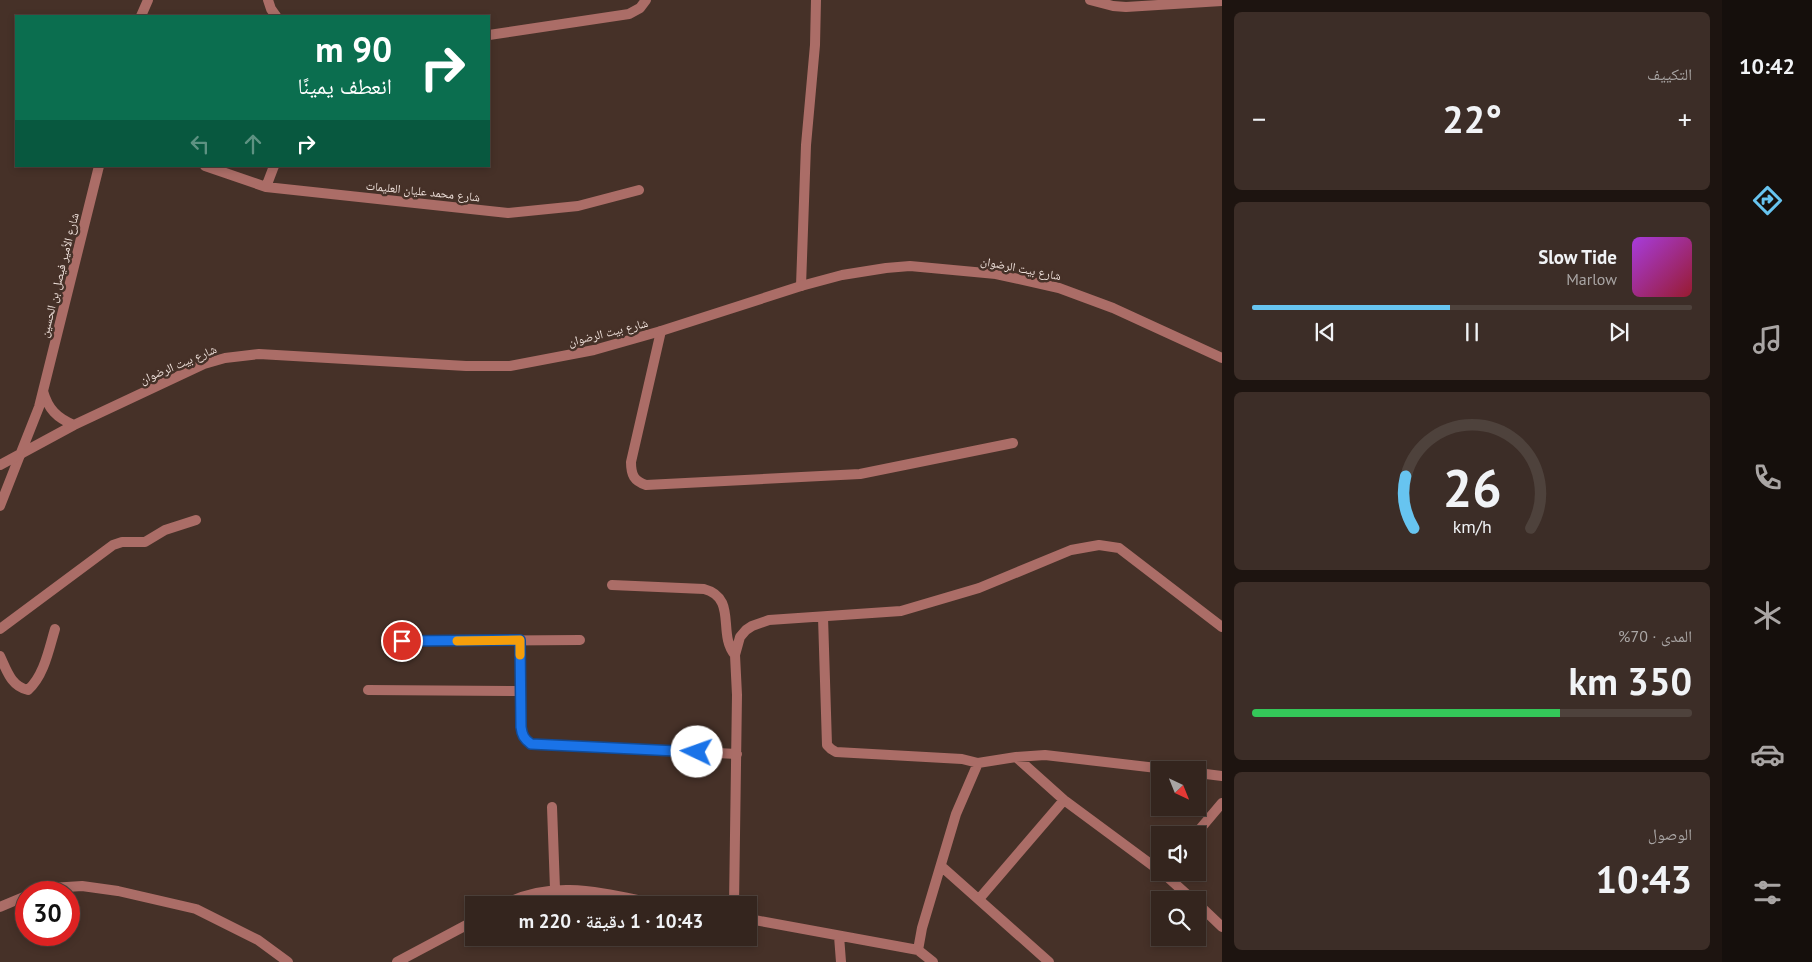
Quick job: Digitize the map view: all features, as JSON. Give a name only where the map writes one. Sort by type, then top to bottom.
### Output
[{"type":"street","points":[[141,15],[148,0]]},
{"type":"street","points":[[268,0],[275,15]]},
{"type":"street","points":[[490,34],[629,14],[640,8],[646,0]]},
{"type":"street","points":[[801,286],[806,145],[815,45],[816,0]]},
{"type":"street","points":[[1090,0],[1126,7],[1222,1]]},
{"type":"street","name":"شارع الأمير فيصل بن الحسين","points":[[0,506],[34,423],[99,167]]},
{"type":"street","name":"شارع محمد عليان العليمات","points":[[208,167],[266,187],[508,213],[578,206],[638,190]]},
{"type":"street","points":[[266,187],[274,167]]},
{"type":"street","name":"شارع بيت الرضوان","points":[[0,465],[74,425],[194,368],[225,358],[259,354],[466,366],[510,366],[545,361],[594,350],[661,332],[801,286],[856,273],[910,266],[1016,278],[1059,288],[1112,308],[1222,358]]},
{"type":"street","points":[[661,332],[631,462],[633,478],[639,483],[646,485],[860,474],[1013,443]]},
{"type":"street","points":[[43,390],[46,402],[53,413],[62,420],[74,425]]},
{"type":"street","points":[[0,629],[113,545],[122,542],[145,542],[165,530],[196,520]]},
{"type":"street","points":[[734,896],[737,754],[735,655],[740,638],[752,626],[769,620],[901,611],[979,588],[1071,550],[1099,545],[1119,548],[1222,626]]},
{"type":"street","points":[[612,586],[704,589],[714,593],[724,606],[727,640],[735,655]]},
{"type":"street","points":[[823,617],[828,745],[836,752],[962,759],[978,763],[1045,755],[1151,767]]},
{"type":"street","points":[[0,656],[12,680],[21,688],[28,690],[34,686],[42,669],[55,629]]},
{"type":"street","points":[[520,640],[522,734],[531,744],[737,754]]},
{"type":"street","points":[[402,641],[580,640]]},
{"type":"street","points":[[368,690],[521,691]]},
{"type":"street","points":[[1016,757],[1064,800],[1151,864]]},
{"type":"street","points":[[918,950],[922,928],[956,814],[978,763]]},
{"type":"street","points":[[1206,774],[1222,776]]},
{"type":"street","points":[[979,899],[1064,800]]},
{"type":"street","points":[[1203,826],[1222,803]]},
{"type":"street","points":[[552,807],[555,889]]},
{"type":"street","points":[[942,866],[1049,962]]},
{"type":"street","points":[[1172,881],[1182,891]]},
{"type":"street","points":[[80,886],[118,891],[196,909],[258,940],[288,962]]},
{"type":"street","points":[[524,896],[555,889],[579,890],[613,896]]},
{"type":"street","points":[[0,907],[15,901]]},
{"type":"street","points":[[1206,911],[1222,926]]},
{"type":"street","points":[[757,921],[918,950],[933,962]]},
{"type":"street","points":[[397,962],[465,926]]},
{"type":"street","points":[[839,936],[841,962]]},
{"type":"slow traffic","points":[[457,641],[520,640],[520,655]]},
{"type":"route","points":[[402,641],[520,640],[521,727],[522,734],[531,744],[697,752]]}]
